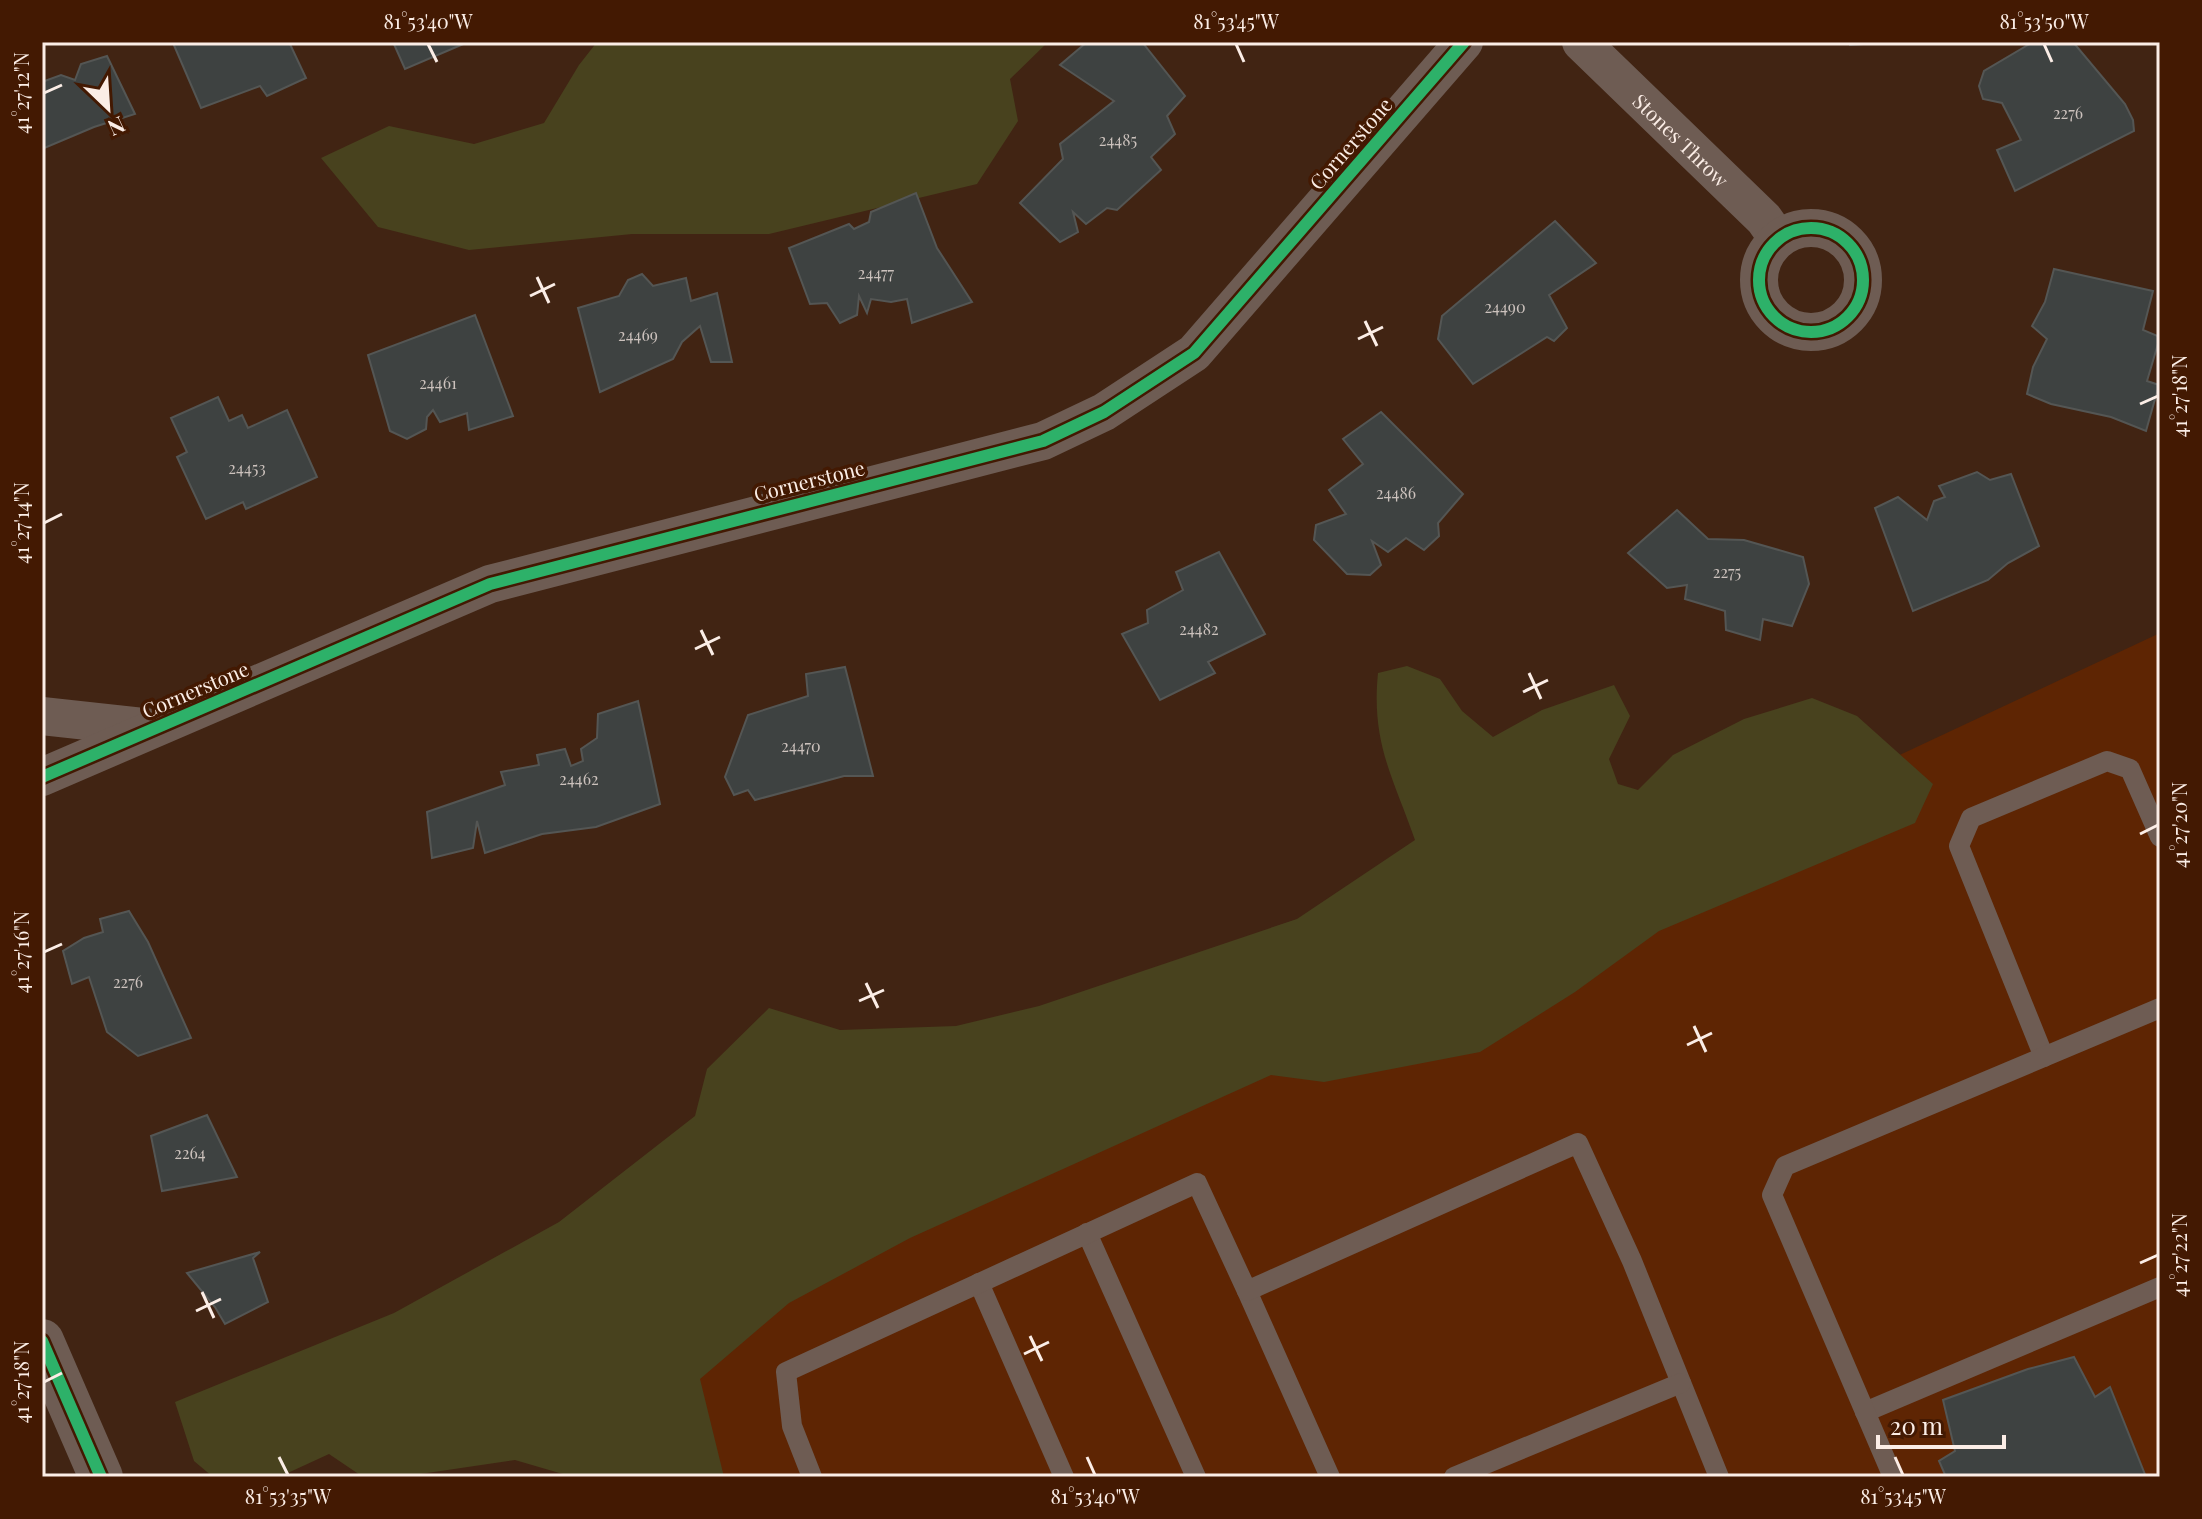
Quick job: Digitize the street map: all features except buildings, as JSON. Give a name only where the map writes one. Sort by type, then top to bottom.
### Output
[{"type":"street","name":"Cornerstone","points":[[42,777],[490,584],[1043,441],[1104,412],[1194,353],[1464,42]]},
{"type":"street","name":"Stones Throw","points":[[1581,42],[1764,219],[1778,239]]},
{"type":"street","name":"Cornerstone","points":[[42,716],[155,728]]},
{"type":"street","points":[[42,1341],[101,1477]]},
{"type":"lane","points":[[2044,1057],[1959,846],[1971,818],[2107,761],[2130,769],[2160,837]]},
{"type":"lane","points":[[1893,1477],[1772,1195],[1785,1166],[2160,1008]]},
{"type":"lane","points":[[1247,1291],[1578,1143],[1719,1477]]},
{"type":"lane","points":[[812,1477],[792,1426],[786,1372],[1197,1183],[1330,1477]]},
{"type":"lane","points":[[1087,1233],[1196,1477]]},
{"type":"lane","points":[[979,1283],[1064,1477]]},
{"type":"lane","points":[[1865,1412],[2160,1287]]},
{"type":"lane","points":[[1454,1477],[1681,1383]]},
{"type":"shaded area","points":[[597,42],[1048,42],[1010,79],[1018,121],[977,184],[769,234],[632,234],[469,250],[378,227],[321,158],[389,126],[474,144],[544,123],[579,65]]},
{"type":"shaded area","points":[[2160,633],[2160,1477],[717,1477],[664,1334]]},
{"type":"shaded area","points":[[1407,666],[1440,679],[1462,711],[1493,737],[1542,710],[1614,685],[1630,716],[1609,759],[1618,784],[1638,790],[1673,755],[1744,719],[1812,698],[1857,716],[1933,784],[1915,823],[1659,931],[1575,992],[1480,1052],[1324,1082],[1271,1075],[910,1238],[789,1303],[700,1379],[724,1477],[573,1477],[515,1460],[400,1477],[363,1477],[329,1454],[279,1477],[213,1477],[194,1461],[175,1402],[394,1313],[559,1222],[695,1116],[707,1069],[769,1008],[840,1030],[956,1026],[1039,1006],[1297,919],[1415,840],[1386,759],[1378,720],[1378,673]]},
{"type":"cycle path","points":[[42,777],[490,584],[1043,441],[1104,412],[1194,353],[1464,42]]},
{"type":"cycle path","points":[[1811,228],[1831,232],[1848,243],[1859,260],[1863,280],[1859,300],[1848,317],[1831,328],[1811,332],[1791,328],[1774,317],[1763,300],[1759,280],[1763,260],[1774,243],[1791,232],[1811,228]]},
{"type":"cycle path","points":[[42,1341],[101,1477]]}]
